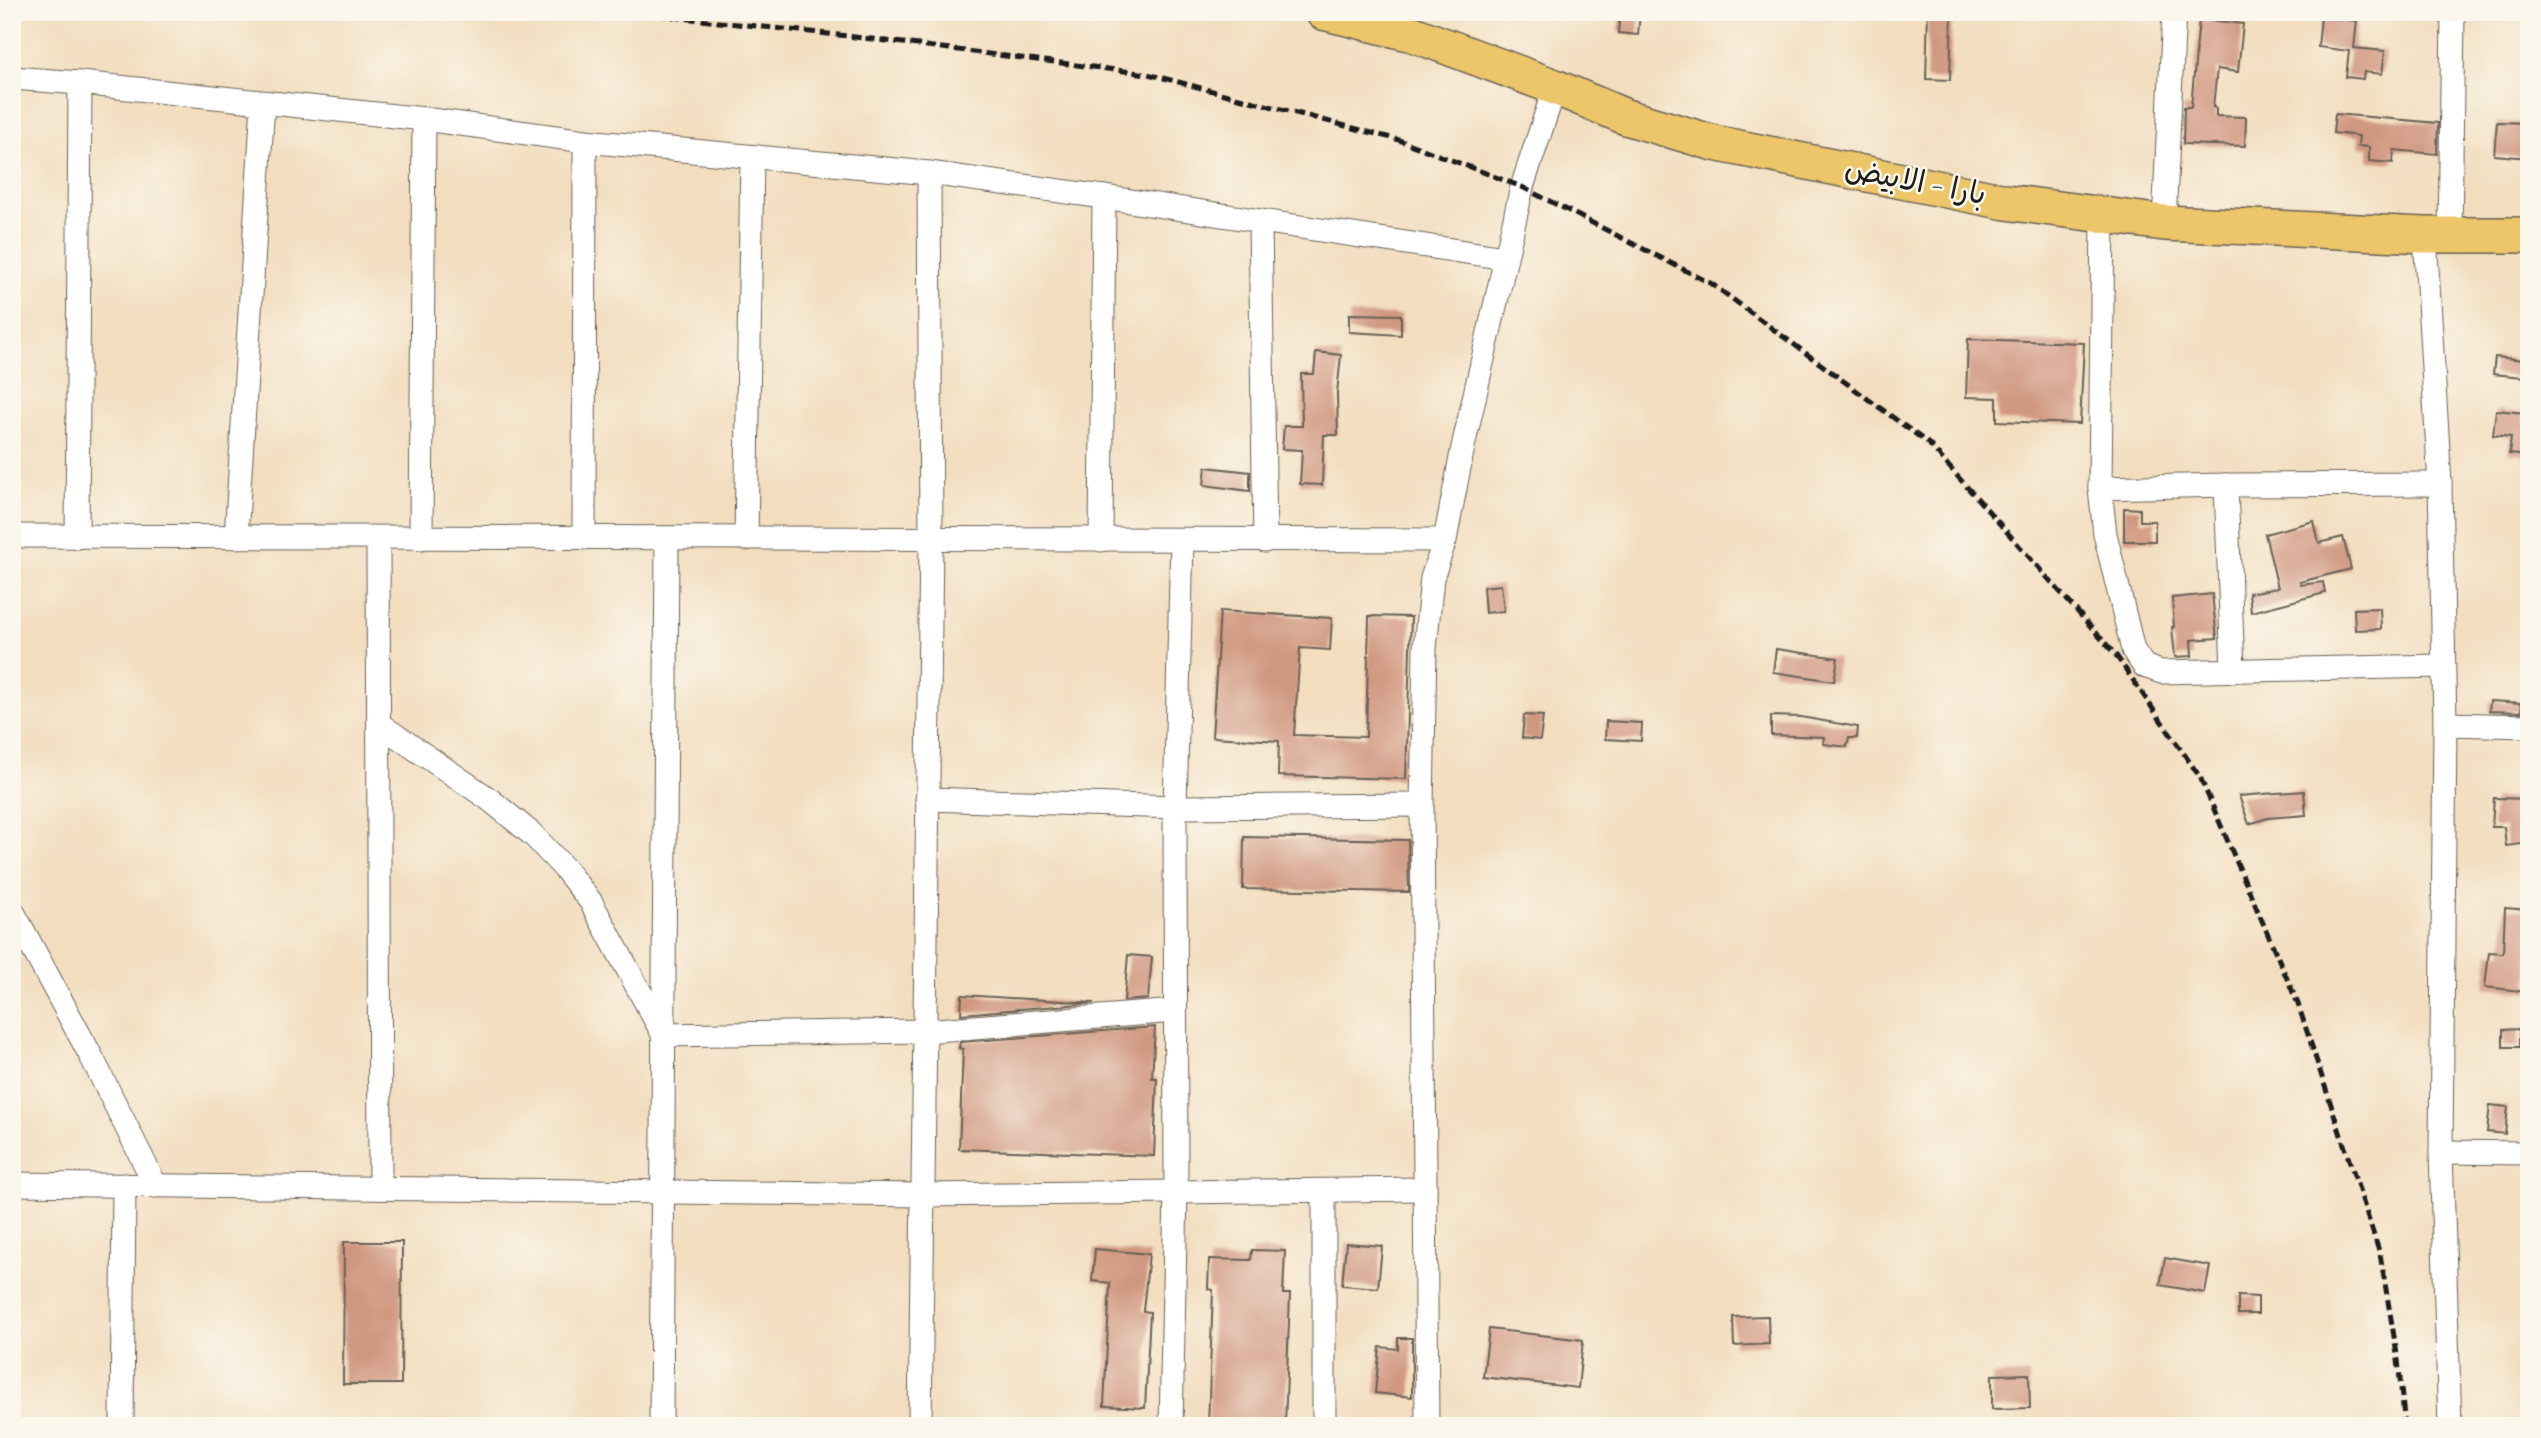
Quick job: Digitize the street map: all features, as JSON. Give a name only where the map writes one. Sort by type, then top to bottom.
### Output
[{"type":"main road","name":"بارا - الابيض","points":[[1323,12],[1413,34],[1555,87],[1626,117],[1714,143],[2006,202],[2164,223],[2438,235],[2529,234]]},
{"type":"street","points":[[2164,223],[2174,12]]},
{"type":"street","points":[[2450,1426],[2441,1152],[2445,724],[2442,666],[2438,235],[2453,12]]},
{"type":"street","points":[[12,78],[424,119],[585,141],[929,173],[1505,258]]},
{"type":"street","points":[[77,537],[80,83]]},
{"type":"street","points":[[1427,1426],[1422,805],[1425,648],[1432,578],[1445,540],[1505,258],[1522,187],[1555,87]]},
{"type":"street","points":[[236,537],[263,103]]},
{"type":"street","points":[[421,538],[424,119]]},
{"type":"street","points":[[584,538],[585,141]]},
{"type":"street","points":[[746,539],[752,157]]},
{"type":"street","points":[[920,1426],[931,540],[929,173]]},
{"type":"street","points":[[1101,540],[1104,197]]},
{"type":"street","points":[[2103,215],[2100,488],[2105,534],[2133,650],[2144,666],[2161,672],[2442,666]]},
{"type":"street","points":[[1260,222],[1265,541]]},
{"type":"street","points":[[2100,488],[2440,484]]},
{"type":"street","points":[[2226,485],[2233,671]]},
{"type":"street","points":[[12,536],[1445,540]]},
{"type":"street","points":[[378,538],[380,1188]]},
{"type":"street","points":[[661,1426],[667,539]]},
{"type":"street","points":[[1171,1426],[1176,1192],[1175,807],[1182,540]]},
{"type":"street","points":[[379,724],[489,799],[533,835],[565,869],[591,902],[663,1035]]},
{"type":"street","points":[[2445,724],[2529,726]]},
{"type":"street","points":[[927,799],[1175,807],[1422,805]]},
{"type":"street","points":[[12,910],[156,1186]]},
{"type":"street","points":[[663,1035],[924,1031],[1175,1011]]},
{"type":"street","points":[[2441,1152],[2529,1153]]},
{"type":"street","points":[[12,1184],[924,1195],[1425,1189]]},
{"type":"street","points":[[122,1426],[124,1185]]},
{"type":"street","points":[[1324,1191],[1324,1426]]},
{"type":"building","points":[[1620,12],[1640,12],[1638,35],[1618,33]]},
{"type":"building","points":[[1928,12],[1952,12],[1950,80],[1926,79]]},
{"type":"building","points":[[2321,17],[2357,21],[2354,48],[2385,51],[2382,74],[2364,72],[2363,79],[2346,77],[2349,51],[2318,47]]},
{"type":"building","points":[[2199,19],[2243,24],[2238,72],[2217,69],[2213,107],[2216,108],[2216,116],[2246,117],[2245,146],[2183,144],[2184,107],[2191,107]]},
{"type":"building","points":[[2335,114],[2438,123],[2437,154],[2394,150],[2393,163],[2369,161],[2369,147],[2358,146],[2359,136],[2333,133]]},
{"type":"building","points":[[2497,122],[2529,123],[2529,158],[2494,155]]},
{"type":"building","points":[[1349,314],[1401,315],[1401,335],[1349,332]]},
{"type":"building","points":[[1968,339],[2084,343],[2080,424],[1997,421],[1997,398],[1966,397]]},
{"type":"building","points":[[1316,352],[1341,355],[1337,393],[1338,435],[1324,435],[1322,485],[1300,484],[1302,450],[1282,449],[1284,426],[1302,426],[1301,374],[1314,374]]},
{"type":"building","points":[[2495,357],[2524,360],[2523,377],[2493,374]]},
{"type":"building","points":[[2496,410],[2524,413],[2523,422],[2529,422],[2529,456],[2509,454],[2511,437],[2493,435]]},
{"type":"building","points":[[1206,467],[1250,472],[1250,491],[1204,485]]},
{"type":"building","points":[[2124,508],[2140,509],[2140,521],[2155,521],[2155,541],[2124,541]]},
{"type":"building","points":[[2314,521],[2319,543],[2343,537],[2351,569],[2300,582],[2301,585],[2323,582],[2325,593],[2251,612],[2249,593],[2278,588],[2265,534]]},
{"type":"building","points":[[1501,585],[1504,611],[1485,613],[1483,587]]},
{"type":"building","points":[[2212,594],[2217,638],[2191,640],[2192,656],[2175,657],[2172,598]]},
{"type":"building","points":[[2380,608],[2381,629],[2355,630],[2354,609]]},
{"type":"building","points":[[1220,611],[1332,618],[1330,650],[1300,648],[1294,735],[1366,737],[1369,616],[1411,617],[1406,779],[1278,776],[1279,741],[1212,737]]},
{"type":"building","points":[[1776,649],[1838,658],[1834,681],[1773,672]]},
{"type":"building","points":[[2490,701],[2522,703],[2521,712],[2489,711]]},
{"type":"building","points":[[1524,715],[1543,716],[1540,740],[1522,738]]},
{"type":"building","points":[[1771,716],[1801,717],[1858,727],[1857,738],[1849,738],[1847,747],[1823,744],[1824,737],[1771,735]]},
{"type":"building","points":[[1606,721],[1642,723],[1641,741],[1605,739]]},
{"type":"building","points":[[2304,791],[2306,815],[2268,818],[2249,824],[2239,796]]},
{"type":"building","points":[[2494,798],[2529,799],[2529,843],[2506,846],[2504,827],[2492,827]]},
{"type":"building","points":[[1244,837],[1408,840],[1409,892],[1243,889]]},
{"type":"building","points":[[2505,908],[2529,910],[2529,992],[2485,987],[2489,952],[2503,953]]},
{"type":"building","points":[[1128,955],[1152,957],[1148,999],[1124,1001]]},
{"type":"building","points":[[962,995],[1094,1003],[961,1014]]},
{"type":"building","points":[[1155,1027],[1152,1078],[1157,1078],[1154,1156],[959,1149],[963,1049],[959,1048],[960,1042]]},
{"type":"building","points":[[2519,1029],[2519,1047],[2503,1047],[2503,1030]]},
{"type":"building","points":[[2490,1105],[2508,1107],[2505,1134],[2487,1132]]},
{"type":"building","points":[[344,1242],[402,1242],[401,1384],[343,1384]]},
{"type":"building","points":[[1346,1243],[1382,1246],[1378,1288],[1342,1285]]},
{"type":"building","points":[[1095,1249],[1149,1254],[1143,1311],[1150,1312],[1145,1408],[1104,1406],[1110,1283],[1092,1281]]},
{"type":"building","points":[[1252,1250],[1285,1251],[1283,1294],[1290,1294],[1285,1426],[1208,1426],[1213,1290],[1208,1289],[1209,1259],[1251,1260]]},
{"type":"building","points":[[2165,1258],[2210,1266],[2205,1293],[2160,1285]]},
{"type":"building","points":[[2238,1296],[2258,1297],[2258,1314],[2238,1314]]},
{"type":"building","points":[[1768,1316],[1769,1344],[1734,1346],[1733,1317]]},
{"type":"building","points":[[1489,1329],[1583,1340],[1578,1388],[1483,1377]]},
{"type":"building","points":[[1398,1338],[1412,1338],[1412,1397],[1375,1393],[1380,1347],[1398,1349]]},
{"type":"building","points":[[2029,1374],[2030,1408],[1992,1409],[1992,1375]]},
{"type":"railway","points":[[627,12],[847,36],[1148,74],[1399,140],[1522,187],[1712,284],[1929,444],[2115,654],[2200,777],[2298,1004],[2380,1254],[2398,1360],[2405,1426]]}]
